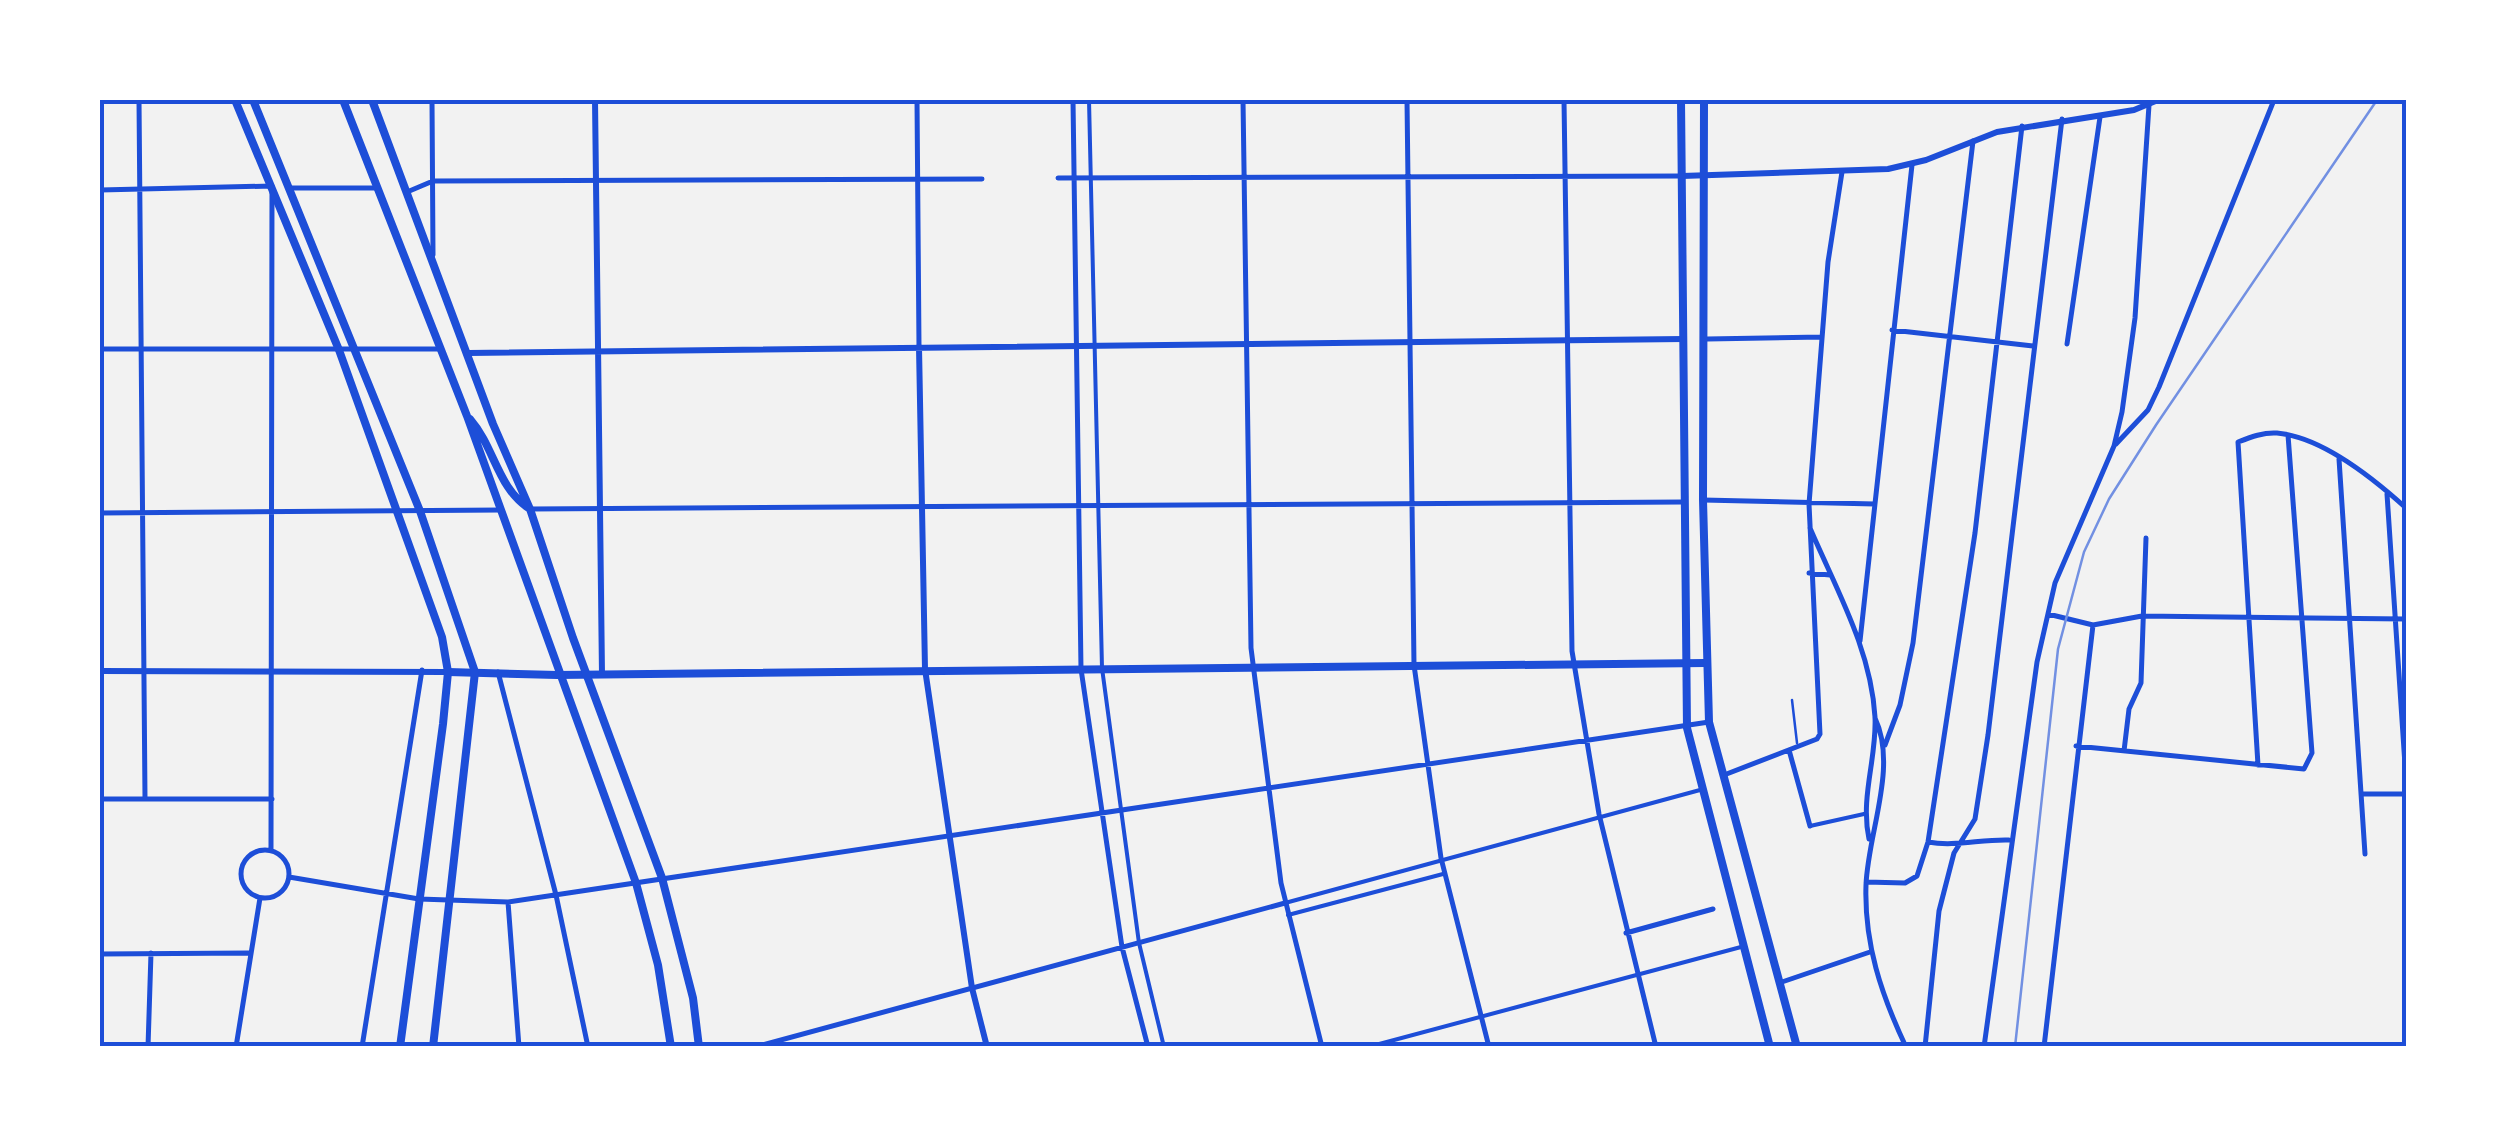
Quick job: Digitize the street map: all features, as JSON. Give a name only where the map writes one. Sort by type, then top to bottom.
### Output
[{"type":"main road","points":[[234,100],[339,350],[442,637],[448,672],[400,1047]]},
{"type":"main road","points":[[253,100],[358,350],[420,511],[475,672],[433,1047]]},
{"type":"main road","points":[[343,100],[442,349],[502,510],[557,675],[636,884],[658,965],[672,1047]]},
{"type":"main road","points":[[372,100],[530,508],[662,878],[693,998],[699,1047]]},
{"type":"main road","points":[[1680,100],[1687,728],[1700,790],[1770,1047]]},
{"type":"main road","points":[[1704,100],[1707,338],[1703,500],[1709,722],[1796,1047]]},
{"type":"main road","points":[[467,416],[484,439],[509,493],[530,508]]},
{"type":"main road","points":[[448,672],[557,675],[1706,663]]},
{"type":"street","points":[[139,100],[145,798]]},
{"type":"street","points":[[432,100],[433,258]]},
{"type":"street","points":[[594,100],[602,674]]},
{"type":"street","points":[[917,100],[925,670],[972,988],[987,1047]]},
{"type":"street","points":[[1073,100],[1081,668],[1122,947],[1148,1047]]},
{"type":"street","points":[[1089,100],[1102,668],[1139,943],[1164,1047]]},
{"type":"street","points":[[1244,100],[1253,666],[1285,903],[1322,1047]]},
{"type":"street","points":[[1407,100],[1414,665],[1441,858],[1489,1047]]},
{"type":"street","points":[[1564,100],[1567,502],[1573,664],[1599,814],[1656,1047]]},
{"type":"street","points":[[2139,100],[2148,105]]},
{"type":"street","points":[[1058,178],[1842,172],[1912,165],[1973,140],[2022,126],[2148,105],[2158,100]]},
{"type":"street","points":[[2114,446],[2148,410],[2159,387],[2274,100]]},
{"type":"street","points":[[1984,1047],[2009,840],[2048,614],[2055,582],[2114,446],[2135,318],[2148,105]]},
{"type":"street","points":[[2067,344],[2100,114]]},
{"type":"street","points":[[1925,1047],[1934,942],[1945,883],[1959,844],[1975,819],[1988,735],[2062,119]]},
{"type":"street","points":[[1866,882],[1905,883],[1918,876],[1928,842],[1975,533],[2022,126]]},
{"type":"street","points":[[1906,1047],[1870,952],[1866,882],[1884,745],[1900,705],[1912,643],[1973,140]]},
{"type":"street","points":[[1860,641],[1912,165]]},
{"type":"street","points":[[1721,776],[1819,737],[1809,574],[1809,504],[1822,337],[1842,172]]},
{"type":"street","points":[[408,192],[433,181],[982,178]]},
{"type":"street","points":[[100,190],[272,186],[275,512],[271,850]]},
{"type":"street","points":[[291,188],[377,188]]},
{"type":"street","points":[[1892,330],[2033,346]]},
{"type":"street","points":[[1707,338],[1822,337]]},
{"type":"street","points":[[469,353],[1684,339]]},
{"type":"street","points":[[100,349],[442,349]]},
{"type":"street","points":[[2258,764],[2246,620],[2238,442],[2272,432],[2288,435],[2387,490],[2406,508]]},
{"type":"street","points":[[2076,746],[2304,769],[2309,766],[2303,620],[2288,435]]},
{"type":"street","points":[[2338,460],[2365,854]]},
{"type":"street","points":[[2387,490],[2406,780]]},
{"type":"street","points":[[1703,500],[1875,504]]},
{"type":"street","points":[[530,508],[1683,502]]},
{"type":"street","points":[[100,514],[502,510]]},
{"type":"street","points":[[1809,525],[1860,641],[1884,745]]},
{"type":"street","points":[[2124,751],[2129,708],[2141,683],[2146,538]]},
{"type":"street","points":[[1809,574],[1830,574]]},
{"type":"street","points":[[2048,614],[2093,626],[2142,616],[2406,619]]},
{"type":"street","points":[[2044,1047],[2076,746],[2093,626]]},
{"type":"street","points":[[362,1047],[422,670]]},
{"type":"street","points":[[100,671],[448,672]]},
{"type":"street","points":[[498,672],[556,895],[588,1047]]},
{"type":"street","points":[[1870,842],[1864,814],[1875,718]]},
{"type":"street","points":[[289,877],[419,900],[508,902],[1709,722]]},
{"type":"street","points":[[1789,750],[1810,826],[1864,814]]},
{"type":"street","points":[[755,1047],[1599,814],[1700,790]]},
{"type":"street","points":[[2361,794],[2406,794]]},
{"type":"street","points":[[100,800],[272,799]]},
{"type":"street","points":[[1928,842],[2009,840]]},
{"type":"street","points":[[271,850],[285,860],[289,877],[276,896],[260,898],[242,884],[241,868],[249,855],[271,850]]},
{"type":"street","points":[[1288,915],[1445,874]]},
{"type":"street","points":[[236,1047],[260,898]]},
{"type":"street","points":[[508,902],[518,1047]]},
{"type":"street","points":[[1626,933],[1713,909]]},
{"type":"street","points":[[1368,1047],[1741,947]]},
{"type":"street","points":[[148,1047],[151,952]]},
{"type":"street","points":[[1778,983],[1870,952]]},
{"type":"street","points":[[100,954],[249,953]]},
{"type":"lane","points":[[1792,700],[1798,746]]},
{"type":"railway","points":[[2015,1047],[2058,649],[2084,552],[2109,499],[2156,425],[2377,100]]}]
